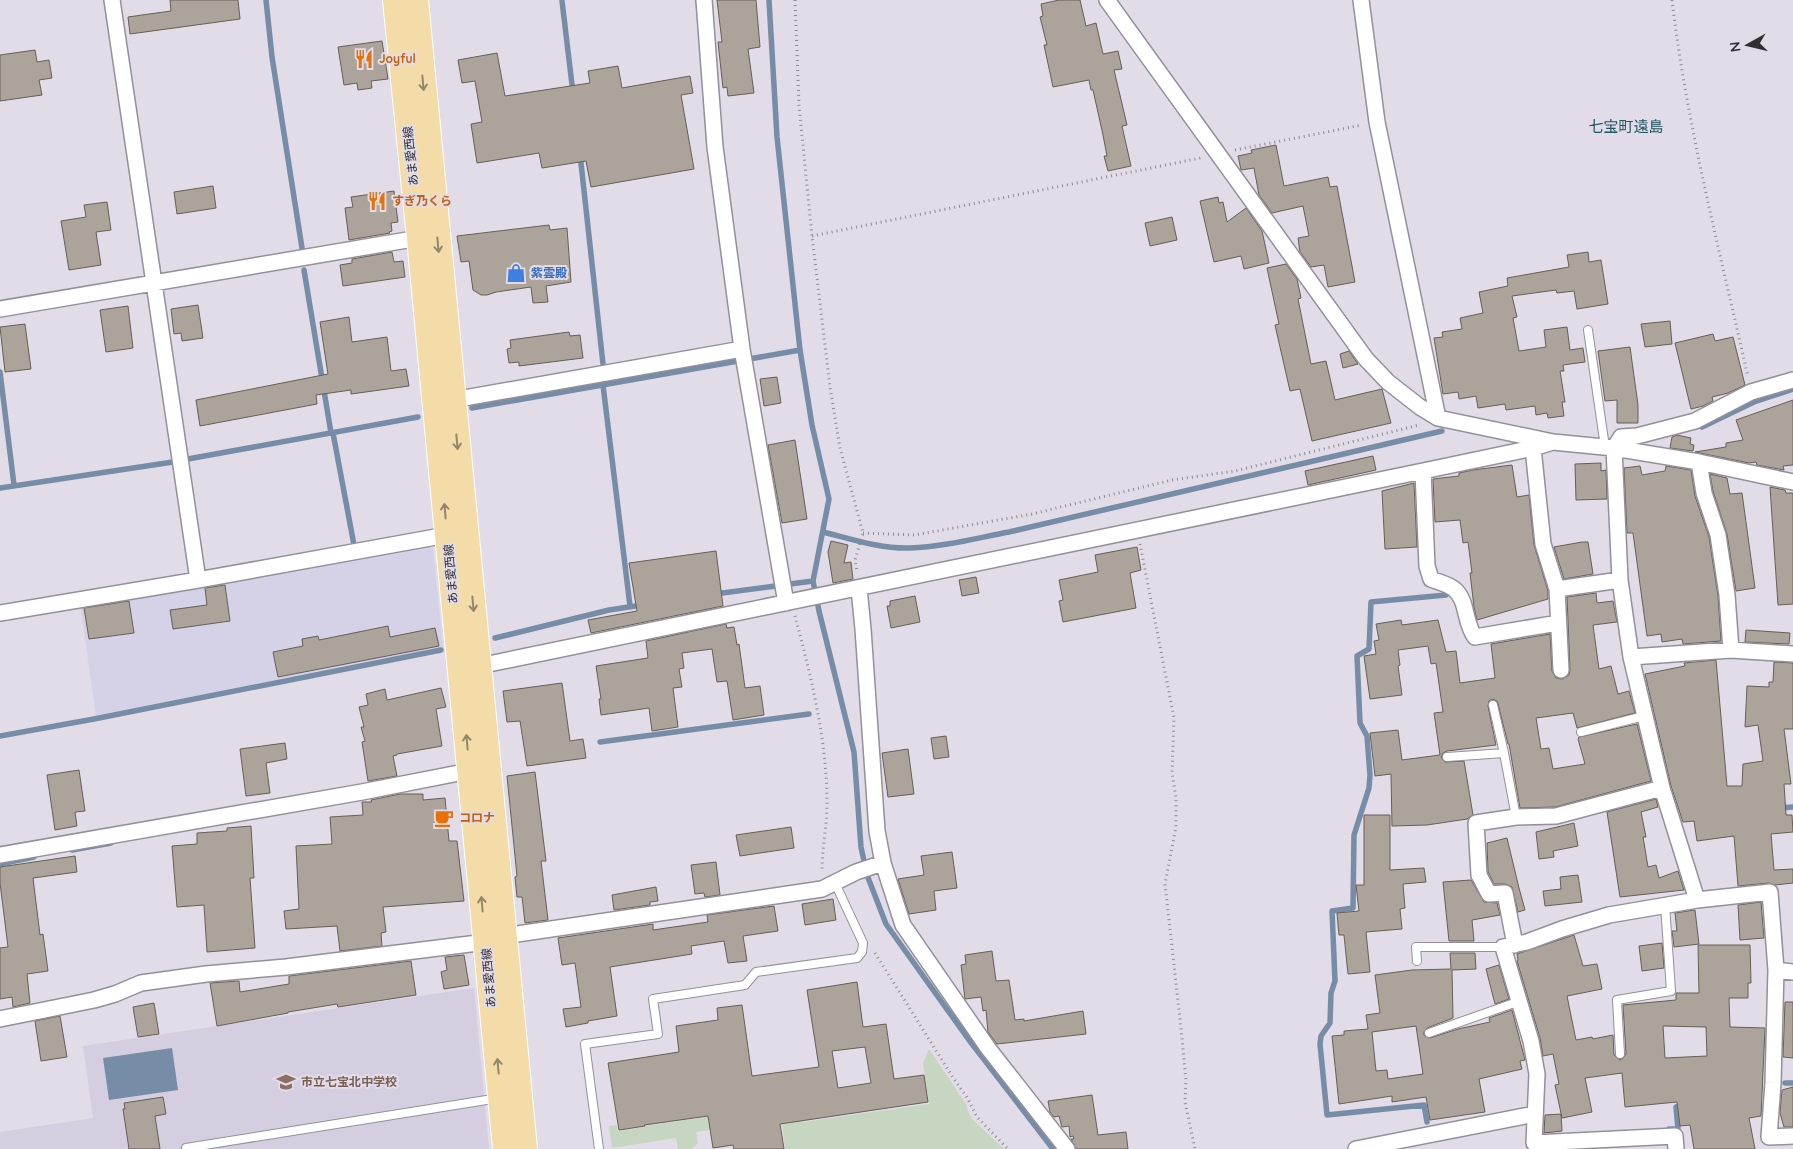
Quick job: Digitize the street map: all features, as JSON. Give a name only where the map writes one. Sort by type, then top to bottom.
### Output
[{"type":"main road","name":"あま愛西線","points":[[395,0],[470,771],[525,1149]]},
{"type":"main road","name":"あま愛西線","points":[[416,0],[478,666],[495,939],[501,1098],[505,1149]]},
{"type":"street","points":[[112,0],[198,580]]},
{"type":"street","points":[[704,0],[715,148],[743,356],[794,601]]},
{"type":"street","points":[[1107,0],[1366,359],[1388,382],[1420,407],[1438,418],[1553,442],[1609,447],[1699,462],[1793,482]]},
{"type":"street","points":[[1361,0],[1377,122],[1438,418]]},
{"type":"street","points":[[0,309],[419,238]]},
{"type":"street","points":[[453,400],[743,356]]},
{"type":"street","points":[[1609,447],[1621,436],[1637,436],[1695,421],[1751,392],[1793,380]]},
{"type":"street","points":[[478,666],[1137,531],[1533,448],[1553,442]]},
{"type":"street","points":[[1609,447],[1620,580],[1631,657],[1662,788],[1697,900]]},
{"type":"street","points":[[1533,448],[1543,544],[1557,589],[1561,670]]},
{"type":"street","points":[[1699,462],[1704,493],[1718,535],[1727,595],[1731,650]]},
{"type":"street","points":[[1423,471],[1427,566],[1431,579],[1454,588],[1461,598],[1471,632],[1475,637],[1558,623]]},
{"type":"street","points":[[0,613],[198,580],[447,535]]},
{"type":"street","points":[[1557,589],[1620,580]]},
{"type":"street","points":[[859,588],[878,865],[903,925],[988,1048],[1067,1149]]},
{"type":"street","points":[[1631,657],[1731,650],[1793,654]]},
{"type":"street","points":[[0,855],[362,792],[470,771]]},
{"type":"street","points":[[1662,788],[1556,816],[1516,817],[1476,823],[1479,875],[1489,894],[1504,893],[1509,946],[1537,1074],[1534,1146],[1675,1136],[1676,1149]]},
{"type":"street","points":[[0,1019],[94,1000],[115,994],[141,983],[206,974],[286,967],[495,939],[828,886],[856,872],[878,865]]},
{"type":"street","points":[[1509,946],[1609,915],[1697,900],[1770,892],[1776,970],[1773,1083],[1769,1137],[1793,1136]]},
{"type":"street","points":[[1776,970],[1793,972]]},
{"type":"street","points":[[1356,1149],[1535,1114]]},
{"type":"lane","points":[[1588,330],[1609,447]]},
{"type":"lane","points":[[1493,705],[1516,817]]},
{"type":"lane","points":[[1581,732],[1644,716]]},
{"type":"lane","points":[[1447,757],[1504,753]]},
{"type":"lane","points":[[599,1149],[585,1044],[658,1034],[653,999],[745,985],[756,972],[857,958],[862,952],[863,943],[828,886]]},
{"type":"lane","points":[[1620,1054],[1617,1000],[1671,991],[1664,905]]},
{"type":"lane","points":[[1417,962],[1416,947],[1509,946]]},
{"type":"lane","points":[[1429,1033],[1520,1001]]},
{"type":"lane","points":[[186,1149],[195,1146],[501,1098]]},
{"type":"path","points":[[795,0],[799,105],[830,387],[840,448],[863,534],[855,560],[859,588]]},
{"type":"path","points":[[1672,0],[1696,145],[1751,392]]},
{"type":"path","points":[[812,236],[1377,122]]},
{"type":"path","points":[[863,534],[914,535],[1032,514],[1172,480],[1235,471],[1431,422],[1438,418]]},
{"type":"path","points":[[1137,531],[1174,718],[1172,773],[1176,798],[1176,827],[1165,884],[1186,1081],[1184,1102],[1195,1149]]},
{"type":"path","points":[[794,601],[818,713],[825,770],[827,803],[822,858],[828,886]]},
{"type":"path","points":[[873,947],[875,955],[968,1099],[977,1117],[1008,1149]]},
{"type":"shaded area","points":[[424,544],[433,549],[443,647],[96,716],[80,603]]},
{"type":"shaded area","name":"市立七宝北中学校","points":[[474,988],[489,1149],[0,1149],[0,1132],[93,1118],[83,1046]]},
{"type":"green space","points":[[929,1049],[966,1104],[973,1120],[1004,1149],[785,1149],[782,1123],[800,1099],[803,1122],[929,1104],[923,1063]]},
{"type":"green space","points":[[685,1113],[687,1120],[714,1116],[728,1127],[696,1132],[698,1143],[692,1149],[678,1149],[676,1138],[612,1148],[609,1126],[617,1125],[618,1131],[645,1127],[644,1119],[651,1118],[652,1125],[680,1121],[679,1114]]},
{"type":"water","points":[[172,1048],[178,1090],[109,1100],[103,1058]]},
{"type":"building","points":[[170,0],[238,0],[240,19],[130,34],[128,17],[171,11]]},
{"type":"building","points":[[717,0],[756,0],[760,47],[748,49],[754,93],[728,96],[727,87],[723,88],[718,42],[722,42]]},
{"type":"building","points":[[1059,0],[1080,0],[1086,26],[1096,23],[1103,54],[1118,51],[1122,69],[1114,70],[1127,125],[1122,126],[1131,166],[1108,171],[1104,156],[1107,156],[1103,135],[1089,80],[1053,87],[1044,45],[1047,45],[1040,17],[1043,16],[1041,4]]},
{"type":"building","points":[[382,41],[388,79],[371,81],[372,88],[358,90],[357,83],[344,85],[338,47]]},
{"type":"building","points":[[35,50],[37,62],[49,60],[52,78],[39,80],[42,95],[0,101],[0,55]]},
{"type":"building","points":[[497,53],[505,96],[590,83],[588,71],[618,66],[622,88],[690,76],[693,93],[681,95],[694,169],[591,187],[586,161],[542,168],[539,153],[477,163],[471,124],[482,122],[475,81],[462,83],[458,60]]},
{"type":"building","points":[[1276,145],[1284,186],[1328,177],[1330,187],[1337,186],[1355,282],[1328,287],[1324,265],[1311,267],[1300,252],[1298,238],[1309,236],[1303,206],[1272,213],[1259,195],[1254,168],[1241,170],[1238,156],[1252,153],[1251,150]]},
{"type":"building","points":[[213,186],[216,208],[177,214],[174,192]]},
{"type":"building","points":[[394,191],[398,222],[391,223],[392,231],[390,233],[349,240],[345,208],[353,207],[351,197]]},
{"type":"building","points":[[1218,197],[1219,203],[1223,202],[1227,222],[1246,208],[1262,231],[1269,263],[1244,269],[1241,256],[1214,262],[1200,201]]},
{"type":"building","points":[[107,202],[111,230],[96,232],[101,265],[69,270],[61,221],[86,217],[84,205]]},
{"type":"building","points":[[1172,217],[1177,240],[1150,246],[1145,223]]},
{"type":"building","points":[[549,225],[550,230],[567,228],[571,282],[546,286],[548,302],[533,303],[531,287],[487,295],[481,295],[473,290],[469,261],[461,262],[457,236]]},
{"type":"building","points":[[392,252],[394,262],[403,261],[405,277],[343,286],[340,265],[352,263],[352,259]]},
{"type":"building","points":[[1588,252],[1589,262],[1601,260],[1608,304],[1577,309],[1574,291],[1557,293],[1556,290],[1512,296],[1517,317],[1513,318],[1519,351],[1546,347],[1544,330],[1567,327],[1570,350],[1583,348],[1585,362],[1563,365],[1564,371],[1560,371],[1565,402],[1562,402],[1564,416],[1548,418],[1547,413],[1536,415],[1535,406],[1506,410],[1505,404],[1478,408],[1476,396],[1459,399],[1458,392],[1443,394],[1434,338],[1443,337],[1442,332],[1462,329],[1460,318],[1483,313],[1479,292],[1508,286],[1507,278],[1569,267],[1567,255]]},
{"type":"building","points":[[1286,264],[1297,279],[1301,298],[1298,299],[1311,364],[1326,361],[1335,400],[1382,389],[1391,423],[1312,441],[1300,389],[1290,391],[1275,325],[1279,324],[1267,268]]},
{"type":"building","points":[[198,305],[203,338],[182,341],[181,333],[174,334],[171,309]]},
{"type":"building","points":[[128,306],[133,348],[106,352],[100,310]]},
{"type":"building","points":[[349,317],[352,342],[387,337],[391,371],[406,369],[409,386],[351,394],[351,390],[316,395],[317,404],[200,426],[196,400],[328,374],[320,322]]},
{"type":"building","points":[[1670,321],[1672,344],[1645,347],[1641,324]]},
{"type":"building","points":[[25,324],[31,369],[5,372],[0,327]]},
{"type":"building","points":[[569,332],[570,336],[580,335],[583,358],[519,366],[519,362],[509,363],[507,349],[511,348],[510,340]]},
{"type":"building","points":[[1713,334],[1715,341],[1733,337],[1745,385],[1728,393],[1712,397],[1713,401],[1691,409],[1675,343]]},
{"type":"building","points":[[1630,347],[1638,405],[1638,423],[1617,423],[1617,400],[1605,401],[1598,351]]},
{"type":"building","points":[[1349,351],[1358,364],[1343,368],[1340,354]]},
{"type":"building","points":[[777,377],[781,403],[764,406],[760,379]]},
{"type":"building","points":[[1793,400],[1793,465],[1783,466],[1784,470],[1757,465],[1756,462],[1749,463],[1695,452],[1726,447],[1726,443],[1743,440],[1736,420]]},
{"type":"building","points":[[1677,435],[1691,438],[1690,444],[1694,445],[1693,451],[1670,448],[1672,437]]},
{"type":"building","points":[[795,440],[807,519],[782,523],[768,445]]},
{"type":"building","points":[[1373,456],[1376,470],[1308,485],[1305,471]]},
{"type":"building","points":[[1601,463],[1601,471],[1606,470],[1607,499],[1576,500],[1575,464]]},
{"type":"building","points":[[1512,465],[1517,497],[1529,495],[1534,545],[1548,591],[1548,599],[1477,620],[1470,573],[1472,573],[1468,542],[1463,543],[1460,520],[1435,522],[1433,479],[1459,476],[1459,473],[1473,470]]},
{"type":"building","points":[[1640,466],[1642,475],[1665,471],[1666,466],[1691,470],[1695,496],[1709,537],[1718,596],[1721,641],[1683,644],[1682,639],[1662,642],[1661,634],[1647,636],[1633,533],[1627,533],[1624,468]]},
{"type":"building","points":[[1710,474],[1727,478],[1730,494],[1742,493],[1755,588],[1736,591],[1727,534],[1713,491]]},
{"type":"building","points":[[1414,483],[1417,547],[1385,549],[1382,491]]},
{"type":"building","points":[[1770,487],[1785,490],[1786,493],[1793,493],[1793,604],[1778,605]]},
{"type":"building","points":[[831,541],[848,545],[844,563],[851,562],[853,579],[833,583],[828,552]]},
{"type":"building","points":[[1588,542],[1593,574],[1564,579],[1554,547]]},
{"type":"building","points":[[1137,547],[1141,570],[1130,573],[1136,608],[1063,622],[1059,601],[1063,600],[1059,580],[1098,572],[1095,555]]},
{"type":"building","points":[[716,551],[723,606],[591,633],[588,620],[637,611],[629,563]]},
{"type":"building","points":[[976,577],[979,593],[962,596],[959,580]]},
{"type":"building","points":[[225,585],[230,621],[173,629],[170,610],[207,605],[205,588]]},
{"type":"building","points":[[1596,593],[1597,603],[1613,601],[1617,622],[1593,625],[1599,669],[1611,666],[1618,694],[1629,691],[1635,713],[1577,728],[1573,713],[1536,718],[1541,749],[1549,748],[1553,769],[1585,764],[1579,737],[1637,724],[1651,781],[1555,807],[1520,808],[1509,744],[1497,701],[1492,699],[1489,701],[1488,706],[1496,745],[1447,751],[1441,757],[1445,762],[1464,761],[1473,815],[1467,819],[1427,825],[1392,826],[1391,774],[1375,776],[1370,733],[1398,730],[1402,760],[1440,755],[1434,713],[1443,712],[1436,663],[1431,664],[1428,646],[1398,650],[1402,695],[1370,699],[1364,656],[1376,654],[1374,641],[1379,640],[1376,624],[1401,620],[1402,625],[1438,620],[1446,652],[1456,651],[1460,683],[1495,678],[1491,644],[1550,634],[1552,671],[1556,678],[1562,679],[1569,675],[1570,670],[1567,597]]},
{"type":"building","points":[[915,596],[920,622],[891,628],[887,606],[890,606],[890,601]]},
{"type":"building","points":[[129,601],[134,633],[89,639],[84,608]]},
{"type":"building","points":[[726,624],[727,628],[734,627],[737,645],[739,644],[745,688],[760,686],[764,715],[733,720],[727,681],[717,682],[712,649],[682,653],[684,668],[679,669],[682,687],[673,688],[678,727],[652,731],[649,708],[601,715],[599,699],[601,699],[596,666],[648,658],[646,641]]},
{"type":"building","points":[[388,626],[390,637],[435,628],[439,646],[278,677],[273,652],[303,646],[302,639],[318,636],[319,640]]},
{"type":"building","points":[[1746,630],[1790,633],[1789,644],[1745,642]]},
{"type":"building","points":[[1716,660],[1727,786],[1742,786],[1743,764],[1763,761],[1758,725],[1745,727],[1747,686],[1769,687],[1769,682],[1773,682],[1774,662],[1793,663],[1793,729],[1784,729],[1791,784],[1784,784],[1786,815],[1792,815],[1793,832],[1771,834],[1774,870],[1793,869],[1793,883],[1738,886],[1734,836],[1697,841],[1694,821],[1683,822],[1671,786],[1645,674],[1685,666],[1684,663]]},
{"type":"building","points":[[562,683],[570,741],[583,739],[586,758],[527,766],[520,721],[507,722],[503,691]]},
{"type":"building","points":[[441,688],[446,707],[436,709],[442,746],[397,754],[393,756],[397,776],[368,781],[362,742],[365,741],[361,727],[364,727],[359,707],[368,705],[366,694],[385,689],[387,700]]},
{"type":"building","points":[[946,736],[949,757],[934,759],[931,738]]},
{"type":"building","points":[[285,743],[287,759],[266,763],[270,793],[246,796],[240,749]]},
{"type":"building","points":[[908,749],[914,794],[888,797],[882,753]]},
{"type":"building","points":[[79,770],[85,811],[75,812],[77,826],[55,830],[47,775]]},
{"type":"building","points":[[535,772],[546,861],[541,861],[548,920],[525,923],[522,897],[517,897],[515,877],[517,876],[507,776]]},
{"type":"building","points":[[400,794],[423,794],[423,800],[445,798],[449,841],[457,841],[464,901],[383,907],[386,932],[381,933],[382,946],[340,951],[337,926],[286,929],[284,911],[299,909],[296,846],[332,844],[330,817],[363,815],[362,802],[372,802],[371,800]]},
{"type":"building","points":[[1656,799],[1658,807],[1641,812],[1646,837],[1643,837],[1648,867],[1656,865],[1659,878],[1678,871],[1684,890],[1620,897],[1607,812]]},
{"type":"building","points":[[1364,815],[1390,815],[1390,870],[1424,868],[1426,882],[1403,884],[1405,908],[1400,909],[1402,929],[1366,932],[1370,972],[1348,974],[1344,935],[1339,935],[1337,913],[1359,911],[1356,885],[1364,885]]},
{"type":"building","points":[[1574,823],[1578,846],[1553,851],[1554,857],[1539,859],[1536,832]]},
{"type":"building","points":[[251,826],[254,878],[250,878],[255,948],[207,952],[204,905],[177,907],[172,846],[197,844],[197,833],[227,831],[227,828]]},
{"type":"building","points":[[791,827],[794,848],[740,856],[736,835]]},
{"type":"building","points":[[1507,838],[1525,910],[1518,912],[1512,887],[1505,884],[1494,884],[1488,872],[1487,843]]},
{"type":"building","points":[[952,852],[957,888],[934,891],[936,910],[909,914],[898,879],[924,875],[921,856]]},
{"type":"building","points":[[75,856],[77,872],[33,878],[40,935],[43,934],[48,971],[27,974],[30,1003],[13,1007],[12,997],[0,999],[0,948],[8,947],[0,883],[0,867]]},
{"type":"building","points":[[716,862],[720,895],[705,897],[704,893],[695,894],[691,865]]},
{"type":"building","points":[[1578,875],[1582,902],[1545,906],[1543,891],[1561,889],[1560,877]]},
{"type":"building","points":[[1471,880],[1484,902],[1497,903],[1500,915],[1472,920],[1474,941],[1449,941],[1443,882]]},
{"type":"building","points":[[656,887],[658,901],[650,902],[650,905],[614,910],[612,895]]},
{"type":"building","points":[[833,899],[836,920],[805,925],[802,904]]},
{"type":"building","points":[[1761,902],[1764,938],[1740,940],[1738,905]]},
{"type":"building","points":[[774,906],[778,931],[743,936],[747,961],[728,963],[724,941],[691,946],[692,954],[610,967],[617,1016],[566,1027],[563,1009],[581,1007],[575,963],[562,965],[558,938],[653,924],[653,930],[708,922],[707,915]]},
{"type":"building","points":[[1695,910],[1699,944],[1674,947],[1672,931],[1677,931],[1675,913]]},
{"type":"building","points":[[1574,935],[1583,966],[1597,964],[1602,989],[1567,996],[1576,1040],[1613,1035],[1614,1055],[1620,1060],[1626,1054],[1623,1005],[1676,1000],[1676,993],[1699,993],[1698,945],[1750,945],[1751,983],[1748,983],[1748,998],[1729,998],[1730,1027],[1765,1028],[1761,1116],[1749,1118],[1755,1149],[1694,1149],[1690,1125],[1680,1126],[1677,1102],[1625,1107],[1622,1073],[1585,1078],[1592,1112],[1562,1118],[1555,1085],[1559,1084],[1553,1054],[1543,1056],[1540,1038],[1517,961],[1517,954]],"holes":[[[1663,1026],[1706,1027],[1707,1056],[1665,1058]]]},
{"type":"building","points":[[1662,943],[1664,968],[1642,971],[1639,946]]},
{"type":"building","points":[[992,951],[996,981],[1009,980],[1015,1020],[1024,1019],[1024,1021],[1083,1011],[1086,1034],[997,1044],[988,1032],[986,1010],[983,1011],[981,997],[965,999],[961,965],[966,964],[965,955]]},
{"type":"building","points":[[1450,953],[1475,953],[1476,969],[1452,970],[1453,1018],[1427,1028],[1424,1035],[1430,1038],[1490,1022],[1489,1018],[1512,1010],[1525,1060],[1520,1061],[1522,1069],[1479,1079],[1485,1112],[1430,1120],[1426,1097],[1392,1102],[1392,1096],[1339,1104],[1332,1036],[1344,1035],[1344,1031],[1368,1029],[1366,1015],[1380,1013],[1375,975],[1412,970],[1451,969]],"holes":[[[1416,1026],[1423,1074],[1388,1079],[1387,1070],[1376,1071],[1372,1032]]]},
{"type":"building","points":[[464,955],[469,985],[444,989],[441,972],[447,970],[445,957]]},
{"type":"building","points":[[411,961],[416,995],[338,1007],[337,1004],[217,1026],[210,983],[239,981],[240,992],[289,984],[289,976]]},
{"type":"building","points":[[1499,965],[1509,999],[1495,1004],[1486,969]]},
{"type":"building","points":[[857,982],[863,1027],[886,1024],[894,1079],[924,1075],[928,1102],[780,1124],[784,1149],[734,1149],[733,1145],[713,1148],[708,1116],[619,1130],[608,1063],[679,1052],[676,1026],[718,1020],[717,1008],[742,1005],[752,1076],[819,1067],[807,990]],"holes":[[[865,1047],[871,1083],[838,1088],[832,1051]]]},
{"type":"building","points":[[1785,1002],[1793,1002],[1793,1058],[1783,1057]]},
{"type":"building","points":[[154,1003],[159,1034],[138,1037],[133,1007]]},
{"type":"building","points":[[60,1016],[67,1057],[41,1061],[35,1021]]},
{"type":"building","points":[[1793,1087],[1793,1127],[1784,1127],[1780,1113],[1782,1090]]},
{"type":"building","points":[[1092,1095],[1098,1135],[1126,1132],[1128,1149],[1076,1149],[1071,1139],[1074,1139],[1073,1136],[1070,1137],[1069,1126],[1062,1127],[1059,1116],[1054,1117],[1050,1112],[1048,1101]]},
{"type":"building","points":[[163,1097],[166,1114],[155,1116],[160,1149],[129,1149],[123,1109],[125,1109],[124,1103]]},
{"type":"building","points":[[1561,1114],[1562,1131],[1544,1133],[1545,1115]]},
{"type":"waterway","points":[[266,0],[272,57],[302,248]]},
{"type":"waterway","points":[[769,0],[777,137],[800,350],[812,425],[829,499],[813,581],[854,752],[861,847],[867,875],[886,924],[969,1040],[1053,1149]]},
{"type":"waterway","points":[[562,1],[573,93]]},
{"type":"waterway","points":[[580,154],[603,364]]},
{"type":"waterway","points":[[304,270],[331,433]]},
{"type":"waterway","points":[[472,408],[800,350]]},
{"type":"waterway","points":[[0,372],[14,485]]},
{"type":"waterway","points":[[603,385],[630,606]]},
{"type":"waterway","points":[[1702,427],[1754,402],[1793,389]]},
{"type":"waterway","points":[[188,459],[418,417]]},
{"type":"waterway","points":[[823,532],[888,547],[910,548],[947,544],[1009,532],[1442,431]]},
{"type":"waterway","points":[[333,433],[354,545]]},
{"type":"waterway","points":[[0,488],[173,462]]},
{"type":"waterway","points":[[790,584],[813,581]]},
{"type":"waterway","points":[[715,594],[776,586]]},
{"type":"waterway","points":[[1427,1122],[1424,1105],[1327,1115],[1320,1044],[1321,1036],[1330,1023],[1331,993],[1335,981],[1332,911],[1353,908],[1354,835],[1369,788],[1367,736],[1360,723],[1357,656],[1369,649],[1371,602],[1446,595]]},
{"type":"waterway","points":[[495,638],[609,610],[642,605]]},
{"type":"waterway","points":[[0,736],[441,650]]},
{"type":"waterway","points":[[600,742],[809,714]]},
{"type":"waterway","points":[[1779,808],[1793,807]]},
{"type":"waterway","points":[[72,850],[111,843]]},
{"type":"waterway","points":[[0,864],[34,857]]},
{"type":"waterway","points":[[1785,1083],[1793,1083]]},
{"type":"waterway","points":[[1669,1129],[1678,1129],[1676,1107],[1683,1104]]},
{"type":"place","name":"Joyful","points":[[364,59]]},
{"type":"place","name":"すぎ乃くら","points":[[377,201]]},
{"type":"place","name":"紫雲殿","points":[[516,273]]},
{"type":"place","name":"コロナ","points":[[444,818]]},
{"type":"place","name":"市立七宝北中学校","points":[[286,1082]]},
{"type":"district","name":"七宝町遠島","points":[[1626,127]]}]
